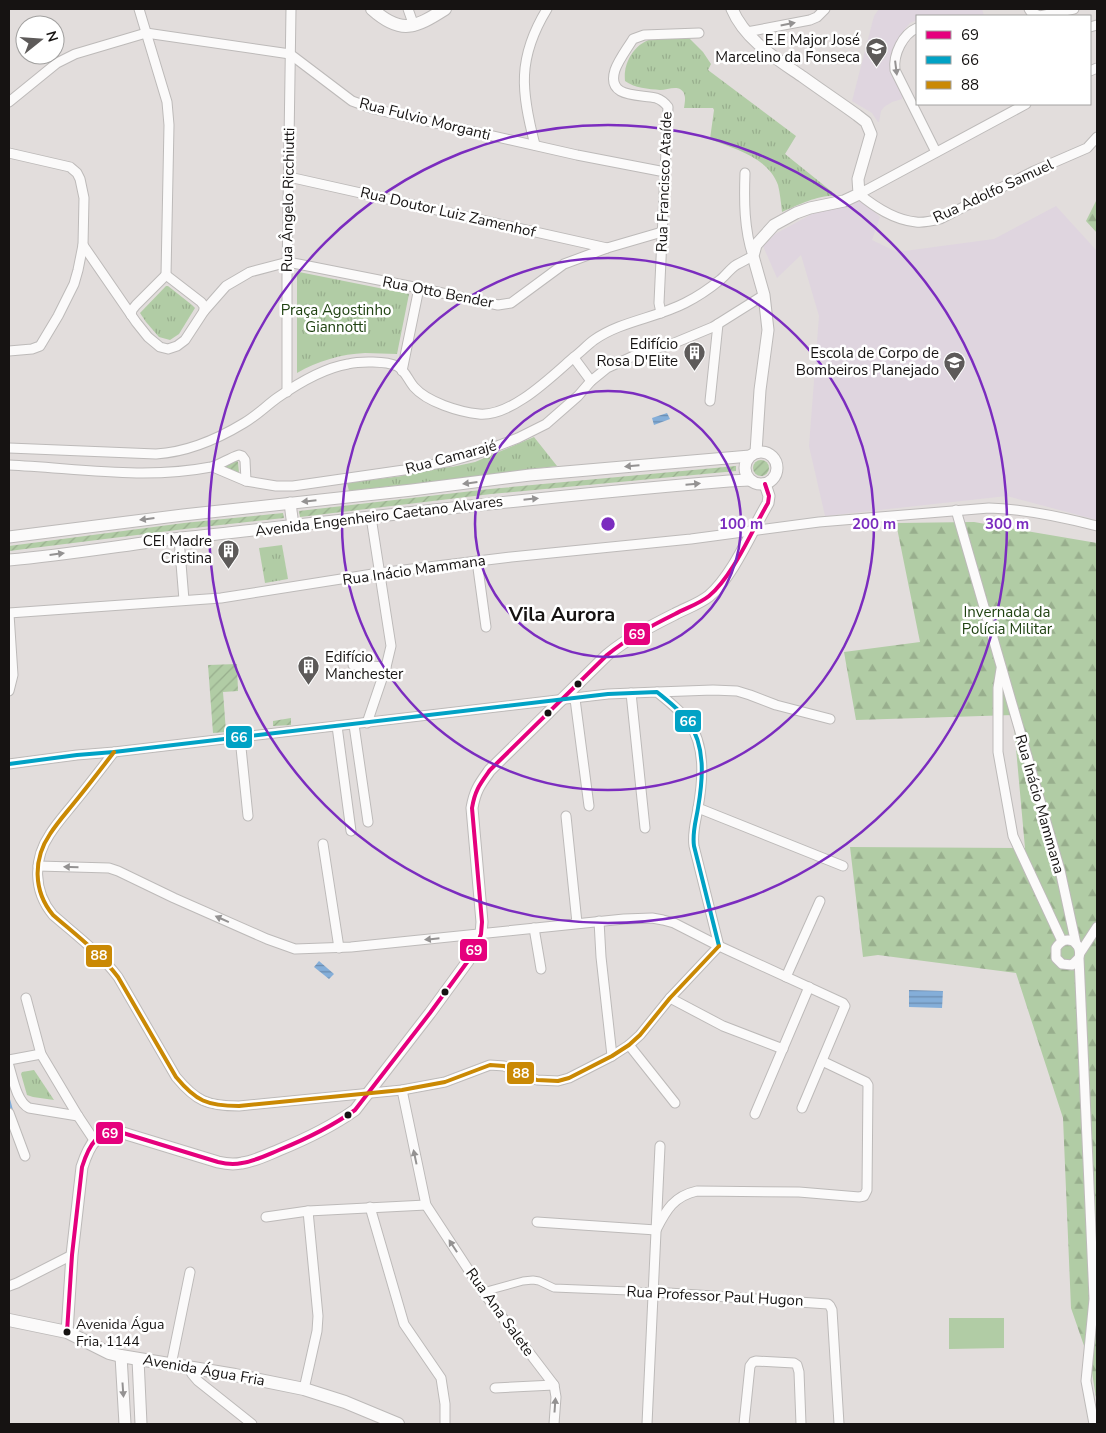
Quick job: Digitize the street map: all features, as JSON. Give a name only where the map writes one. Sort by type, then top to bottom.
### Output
[{"type":"main road","points":[[372,9],[392,23],[405,27],[423,22],[445,9]]},
{"type":"main road","name":"Avenida Água Fria","points":[[9,1320],[67,1332],[109,1353],[121,1356],[235,1374],[304,1388],[345,1402],[398,1424]]},
{"type":"street","points":[[131,315],[136,305],[166,275],[170,125],[167,102],[139,9]]},
{"type":"street","name":"Rua Ângelo Ricchiutti","points":[[287,392],[292,9]]},
{"type":"street","points":[[408,9],[414,26]]},
{"type":"street","points":[[535,145],[524,90],[525,60],[530,41],[547,9]]},
{"type":"street","points":[[732,9],[736,19],[770,54],[866,122],[872,134],[858,179],[859,194]]},
{"type":"street","points":[[747,32],[817,18],[825,9]]},
{"type":"street","points":[[1045,15],[1074,9]]},
{"type":"street","points":[[916,28],[905,38],[895,59],[895,70],[936,152]]},
{"type":"street","name":"Rua Fulvio Morganti","points":[[9,102],[57,63],[76,54],[146,33],[290,54],[352,101],[374,109],[665,172]]},
{"type":"street","name":"Rua Francisco Ataíde","points":[[661,313],[659,303],[668,107],[665,102],[657,98],[622,93],[614,80],[615,71],[633,39],[637,36],[699,33]]},
{"type":"street","points":[[9,448],[156,454],[187,450],[211,441],[245,422],[309,378],[347,364],[378,363],[395,365],[417,390],[432,400],[452,408],[481,414],[497,412],[512,406],[534,391],[594,340],[612,329],[685,304],[705,291],[735,266],[753,256],[756,245],[765,234],[784,219],[810,208],[844,201],[859,194],[1022,105]]},
{"type":"street","name":"Rua Adolfo Samuel","points":[[859,194],[887,213],[916,222],[928,222],[940,219],[1034,171],[1087,148],[1097,137]]},
{"type":"street","points":[[9,152],[70,167],[77,173],[83,186],[84,198],[83,245],[74,284],[40,346],[32,349],[9,351]]},
{"type":"street","points":[[746,173],[744,193],[746,233],[764,295],[768,330],[753,454],[745,464],[745,473],[750,480],[759,484],[766,484],[774,479],[778,465],[770,454],[765,452],[753,454]]},
{"type":"street","name":"Rua Doutor Luiz Zamenhof","points":[[289,176],[607,248]]},
{"type":"street","name":"Rua Otto Bender","points":[[288,262],[498,305],[511,303],[564,264],[607,248],[662,232]]},
{"type":"street","points":[[83,245],[148,337],[160,348],[168,349],[177,346],[185,340],[204,311],[226,286],[258,270],[288,262]]},
{"type":"street","points":[[166,275],[200,302],[204,306],[204,311]]},
{"type":"street","points":[[402,371],[419,288]]},
{"type":"street","name":"Rua Camarajé","points":[[213,467],[246,481],[276,486],[293,486],[404,470],[479,453],[518,438],[546,424],[607,368],[638,354],[672,344],[718,324],[764,295]]},
{"type":"street","points":[[710,401],[718,324]]},
{"type":"street","points":[[574,358],[591,381]]},
{"type":"street","name":"Avenida Engenheiro Caetano Alvares","points":[[9,537],[183,514],[530,475],[753,454]]},
{"type":"street","points":[[9,465],[141,473],[171,472],[213,467],[234,457],[241,456],[245,460],[246,481]]},
{"type":"street","name":"Avenida Engenheiro Caetano Alvares","points":[[9,560],[594,492],[750,480]]},
{"type":"street","points":[[67,1332],[72,1255],[82,1167],[85,1156],[94,1140],[108,1132],[123,1133],[218,1162],[242,1164],[257,1160],[307,1138],[339,1122],[355,1110],[430,1013],[468,961],[477,945],[481,934],[481,905],[472,808],[474,795],[480,784],[490,770],[620,644],[700,602],[709,595],[734,564],[769,498],[766,484]]},
{"type":"street","points":[[290,503],[293,526]]},
{"type":"street","name":"Rua Inácio Mammana","points":[[9,613],[248,594],[379,573],[477,561],[691,539],[819,522],[956,510],[1014,508],[1097,526]]},
{"type":"street","name":"Rua Inácio Mammana","points":[[956,510],[1060,870],[1080,956]]},
{"type":"street","points":[[367,723],[392,646],[371,517]]},
{"type":"street","points":[[179,539],[184,600]]},
{"type":"street","points":[[477,561],[486,627]]},
{"type":"street","points":[[9,613],[13,675],[9,691]]},
{"type":"street","points":[[354,665],[386,667]]},
{"type":"street","name":"Rua Inácio Mammana","points":[[1001,666],[998,688],[998,752],[1013,836],[1062,941]]},
{"type":"street","points":[[9,764],[562,701],[608,694],[713,690],[737,692],[776,705],[830,719]]},
{"type":"street","points":[[657,692],[688,720],[696,735],[702,755],[701,786],[693,828],[694,846],[718,946]]},
{"type":"street","points":[[631,693],[644,828]]},
{"type":"street","points":[[575,699],[589,806]]},
{"type":"street","points":[[354,725],[368,822]]},
{"type":"street","points":[[337,726],[351,831]]},
{"type":"street","points":[[240,738],[248,816]]},
{"type":"street","points":[[114,752],[50,834],[42,849],[38,866],[38,884],[41,896],[46,908],[110,966],[176,1077],[196,1098],[207,1103],[220,1106],[239,1106],[402,1090],[445,1082],[490,1065],[504,1066],[537,1080],[558,1081],[569,1078],[629,1045],[718,946]]},
{"type":"street","points":[[698,808],[843,866]]},
{"type":"street","points":[[566,816],[577,923]]},
{"type":"street","points":[[323,844],[338,948]]},
{"type":"street","points":[[38,866],[109,868],[286,947],[304,950],[599,921],[624,919],[663,920],[696,933],[718,946],[841,1001],[845,1006],[802,1108]]},
{"type":"street","points":[[786,977],[820,901]]},
{"type":"street","points":[[599,921],[612,1056]]},
{"type":"street","points":[[1076,944],[1072,941],[1062,941],[1056,948],[1056,958],[1059,962],[1067,965],[1072,964],[1080,956],[1097,927]]},
{"type":"street","points":[[534,928],[539,969]]},
{"type":"street","points":[[1080,956],[1094,1299],[1086,1382],[1094,1424]]},
{"type":"street","points":[[755,1114],[809,987]]},
{"type":"street","points":[[26,998],[41,1054],[94,1140]]},
{"type":"street","points":[[670,998],[723,1026],[783,1048]]},
{"type":"street","points":[[629,1045],[675,1104]]},
{"type":"street","points":[[9,1060],[41,1054]]},
{"type":"street","points":[[656,1230],[673,1203],[681,1197],[697,1191],[799,1192],[859,1197],[866,1195],[868,1086],[866,1082],[822,1061]]},
{"type":"street","points":[[9,1066],[24,1106],[78,1116]]},
{"type":"street","points":[[266,1217],[308,1211],[426,1204],[402,1090]]},
{"type":"street","points":[[9,1113],[25,1156]]},
{"type":"street","points":[[647,1424],[660,1146]]},
{"type":"street","name":"Rua Ana Salete","points":[[426,1204],[483,1292],[554,1385]]},
{"type":"street","points":[[370,1207],[404,1324],[441,1378],[445,1404],[445,1424]]},
{"type":"street","points":[[304,1388],[317,1331],[318,1316],[308,1211]]},
{"type":"street","points":[[537,1222],[656,1230]]},
{"type":"street","points":[[9,1286],[72,1255]]},
{"type":"street","points":[[171,1365],[190,1272]]},
{"type":"street","name":"Rua Professor Paul Hugon","points":[[483,1292],[533,1280],[554,1288],[654,1292],[828,1304],[832,1310],[838,1424]]},
{"type":"street","points":[[121,1356],[125,1424]]},
{"type":"street","points":[[138,1359],[141,1424]]},
{"type":"street","points":[[744,1424],[750,1366],[756,1361],[797,1365],[799,1372],[801,1424]]},
{"type":"street","points":[[189,1368],[198,1380],[252,1424]]},
{"type":"street","points":[[495,1388],[554,1385],[556,1397],[554,1424]]},
{"type":"shaded area","name":"E.E Major José Marcelino da Fonseca","points":[[879,9],[982,9],[984,15],[916,15],[916,20],[910,23],[904,30],[893,53],[903,95],[902,99],[884,107],[881,111],[879,122],[872,113],[852,101],[874,16]]},
{"type":"shaded area","name":"Escola de Corpo de Bombeiros Planejado","points":[[862,201],[880,217],[872,240],[897,252],[994,239],[1056,206],[1097,251],[1097,520],[1007,496],[825,516],[809,446],[819,316],[801,255],[777,278],[763,246],[775,234],[812,214]]},
{"type":"green space","points":[[687,36],[703,52],[711,64],[708,70],[796,136],[785,154],[836,195],[814,199],[782,212],[778,185],[767,167],[749,155],[710,139],[713,108],[684,108],[685,95],[678,88],[646,89],[625,81],[628,60],[636,48],[655,38]]},
{"type":"green space","points":[[1097,199],[1097,233],[1086,221]]},
{"type":"green space","name":"Praça Agostinho Giannotti","points":[[299,272],[409,294],[397,354],[365,353],[347,355],[321,362],[297,373],[297,274]]},
{"type":"green space","points":[[166,286],[195,308],[179,334],[170,340],[159,337],[140,313]]},
{"type":"green space","points":[[534,437],[557,466],[501,473],[412,490],[401,485],[349,491],[347,483],[402,476],[409,469],[452,467],[475,462]]},
{"type":"green space","points":[[234,460],[238,462],[239,473],[237,474],[224,467]]},
{"type":"green space","points":[[761,460],[767,462],[769,468],[767,474],[761,476],[755,474],[753,468],[755,462]]},
{"type":"green space","points":[[736,466],[736,471],[491,494],[300,517],[299,511],[490,489]]},
{"type":"green space","points":[[283,513],[284,518],[9,551],[9,546],[184,523]]},
{"type":"green space","name":"Invernada da Polícia Militar","points":[[974,522],[1097,543],[1097,1404],[1091,1366],[1071,1308],[1063,1118],[1016,973],[878,955],[863,957],[850,847],[1025,848],[1013,715],[856,720],[844,652],[920,642],[896,523]]},
{"type":"green space","points":[[282,545],[288,579],[265,583],[259,548]]},
{"type":"green space","points":[[237,664],[238,691],[223,692],[226,732],[213,733],[208,665]]},
{"type":"green space","points":[[291,718],[291,725],[273,726],[273,721]]},
{"type":"green space","points":[[34,1070],[54,1100],[27,1095],[21,1074],[22,1072]]},
{"type":"green space","points":[[949,1318],[1004,1318],[1004,1348],[949,1349]]},
{"type":"water","points":[[667,413],[670,419],[654,425],[652,418]]},
{"type":"water","points":[[319,961],[334,974],[329,979],[314,967]]},
{"type":"water","points":[[909,990],[943,991],[942,1008],[909,1007]]},
{"type":"waterway","points":[[9,1100],[12,1111]]},
{"type":"transit line","name":"69","points":[[67,1332],[72,1255],[82,1167],[95,1140],[100,1136],[114,1132],[123,1133],[218,1162],[239,1164],[299,1142],[355,1110],[430,1013],[468,961],[478,942],[482,922],[472,808],[476,792],[483,779],[607,655],[640,633],[701,601],[718,587],[734,565],[768,503],[769,496],[765,484]]},
{"type":"transit line","name":"66","points":[[9,764],[608,694],[657,692],[685,717],[698,741],[702,774],[694,831],[694,846],[719,946]]},
{"type":"transit line","name":"88","points":[[114,752],[44,844],[38,864],[39,885],[42,896],[46,906],[53,915],[96,952],[118,977],[176,1077],[196,1097],[210,1103],[239,1106],[402,1090],[445,1082],[490,1065],[504,1066],[537,1080],[558,1081],[569,1078],[629,1045],[719,946]]},
{"type":"place","name":"E.E Major José Marcelino da Fonseca","points":[[876,68]]},
{"type":"place","name":"Edifício Rosa D'Elite","points":[[694,372]]},
{"type":"place","name":"Escola de Corpo de Bombeiros Planejado","points":[[955,381]]},
{"type":"place","name":"CEI Madre Cristina","points":[[228,569]]},
{"type":"place","name":"Edifício Manchester","points":[[309,685]]},
{"type":"place","name":"Avenida Água Fria, 1144","points":[[67,1332]]},
{"type":"district","name":"Vila Aurora","points":[[562,614]]}]
